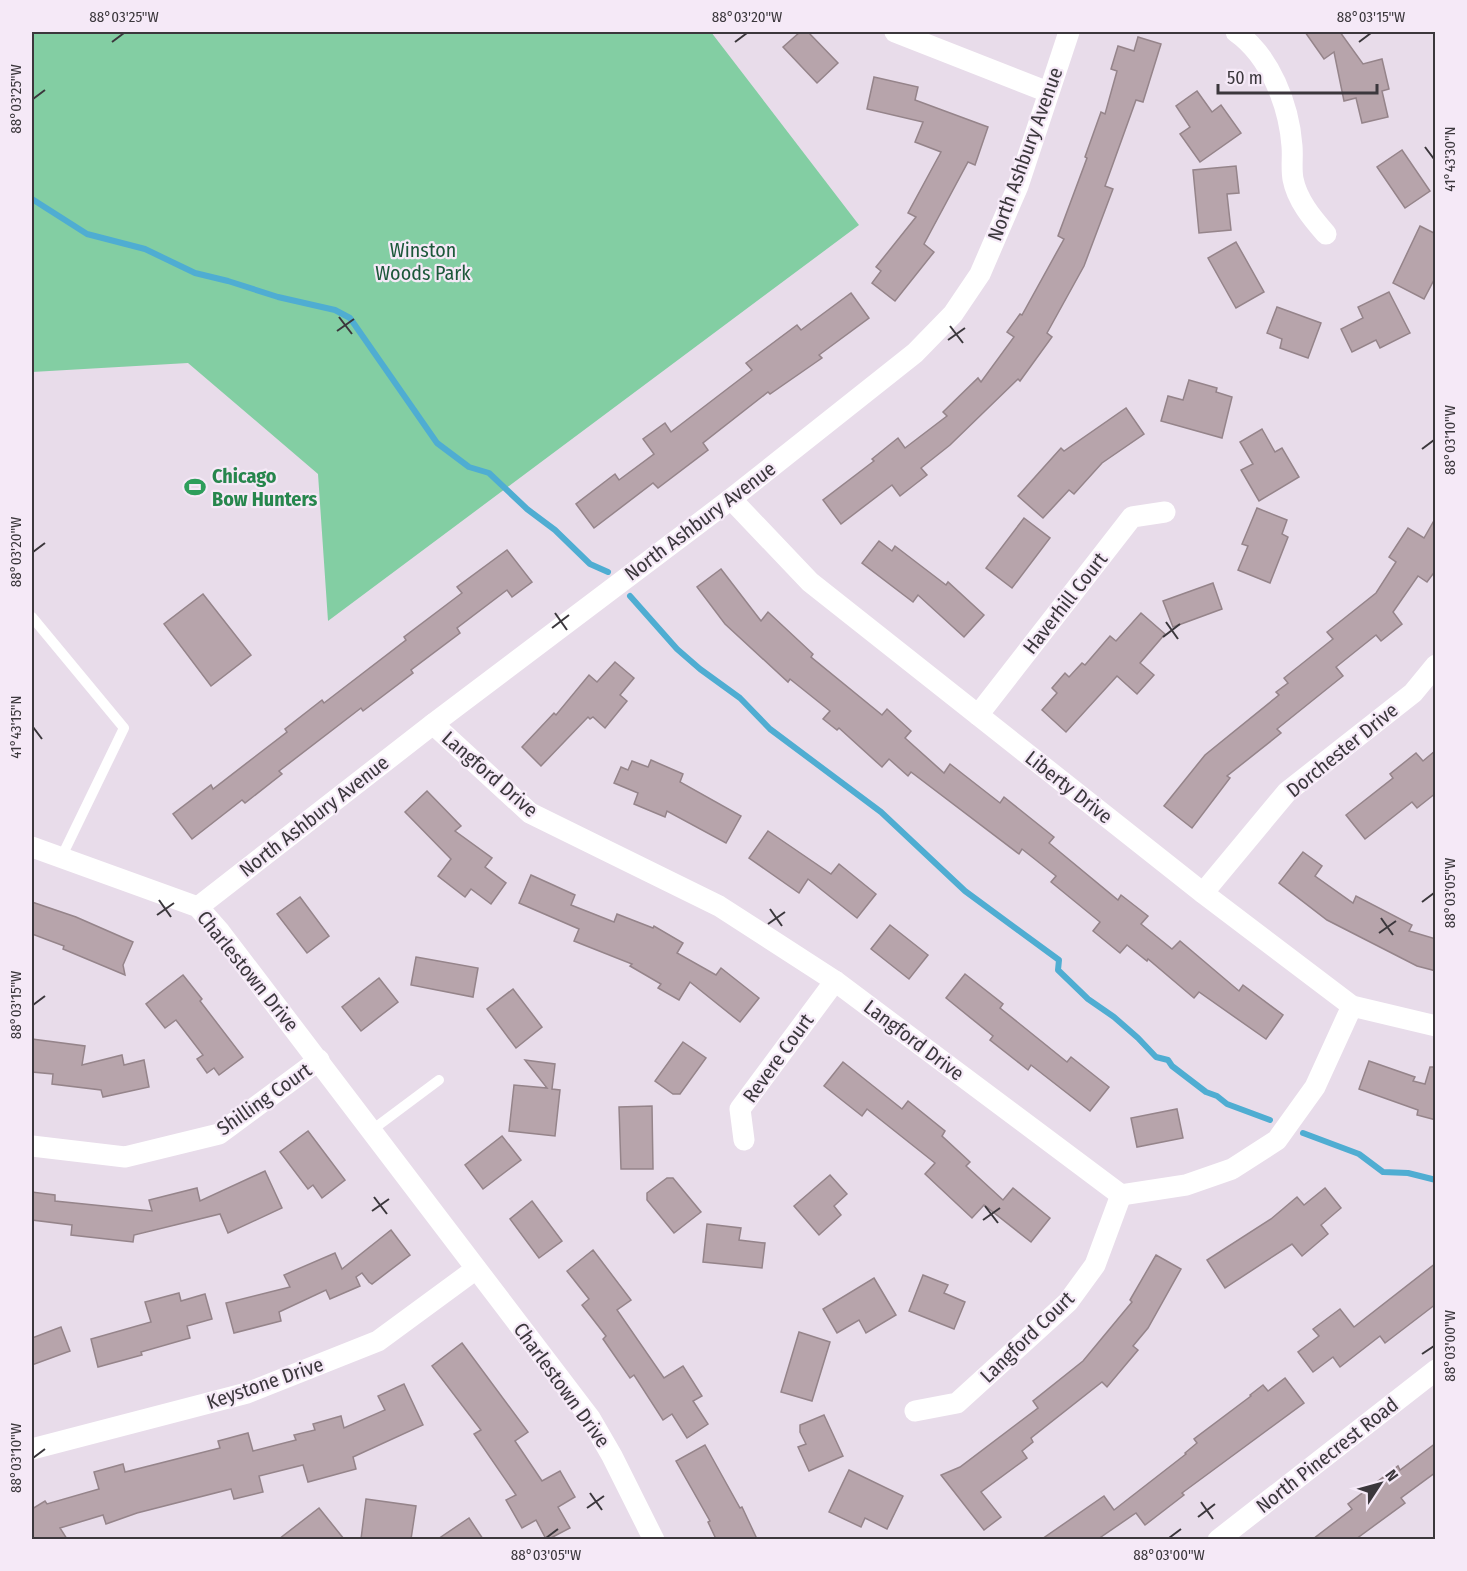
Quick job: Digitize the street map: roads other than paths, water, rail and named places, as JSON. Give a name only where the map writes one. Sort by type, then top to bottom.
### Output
[{"type":"street","points":[[895,32],[1048,92]]},
{"type":"street","name":"North Ashbury Avenue","points":[[198,907],[433,724],[731,499],[915,353],[953,314],[980,274],[1013,197],[1069,32]]},
{"type":"street","points":[[1236,32],[1262,59],[1278,88],[1292,144],[1293,179],[1300,200],[1326,234]]},
{"type":"street","name":"Liberty Drive","points":[[731,499],[810,582],[1203,893],[1352,1006],[1436,1026]]},
{"type":"street","name":"Haverhill Court","points":[[978,715],[1132,517],[1165,512]]},
{"type":"street","name":"Dorchester Drive","points":[[1203,893],[1287,792],[1413,693],[1436,665]]},
{"type":"street","name":"Langford Drive","points":[[433,724],[530,813],[719,906],[835,981],[1121,1195]]},
{"type":"street","name":"Charlestown Drive","points":[[32,847],[198,907],[319,1060],[590,1418],[654,1539]]},
{"type":"street","name":"Revere Court","points":[[744,1140],[740,1110],[835,981]]},
{"type":"street","points":[[1121,1195],[1186,1185],[1232,1169],[1277,1140],[1315,1087],[1352,1006]]},
{"type":"street","name":"Shilling Court","points":[[32,1146],[125,1157],[219,1134],[319,1060]]},
{"type":"street","name":"Langford Court","points":[[915,1411],[957,1403],[1068,1302],[1095,1265],[1121,1195]]},
{"type":"street","name":"Keystone Drive","points":[[32,1449],[247,1393],[378,1341],[476,1269]]},
{"type":"street","name":"North Pinecrest Road","points":[[1218,1539],[1436,1370]]},
{"type":"lane","points":[[32,617],[124,728],[61,858]]},
{"type":"lane","points":[[372,1130],[439,1080]]},
{"type":"waterway","points":[[32,199],[87,234],[145,249],[195,273],[278,297],[335,310],[350,318],[437,443],[469,467],[489,473],[527,509],[555,530],[590,564],[608,572]]},
{"type":"waterway","points":[[630,596],[677,649],[740,698],[770,729],[881,812],[965,891],[1059,960],[1058,970],[1088,999],[1138,1038],[1156,1057],[1168,1060],[1172,1066],[1206,1092],[1217,1096],[1227,1104],[1270,1120]]},
{"type":"waterway","points":[[1303,1133],[1359,1154],[1383,1172],[1408,1173],[1436,1180]]},
{"type":"place","name":"Chicago Bow Hunters","points":[[195,487]]},
{"type":"park label","name":"Winston Woods Park","points":[[423,262]]}]
